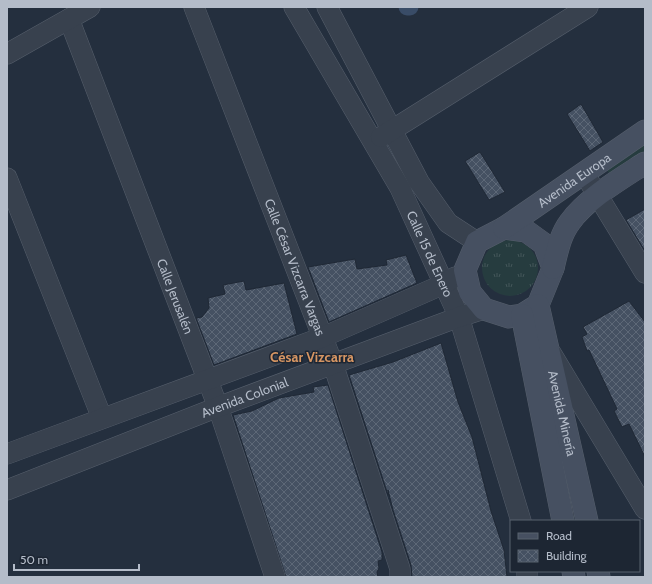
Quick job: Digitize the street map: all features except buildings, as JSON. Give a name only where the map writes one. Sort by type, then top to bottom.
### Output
[{"type":"main road","name":"Avenida Europa","points":[[504,228],[645,132]]},
{"type":"main road","name":"Avenida Europa","points":[[553,268],[558,246],[570,222],[598,195],[645,163]]},
{"type":"main road","points":[[504,228],[526,231],[544,244],[553,268],[530,310],[509,317],[484,309],[470,292],[465,270],[477,242],[504,228]]},
{"type":"main road","name":"Avenida Minería","points":[[530,310],[550,351],[587,520]]},
{"type":"main road","name":"Avenida Minería","points":[[530,310],[563,520]]},
{"type":"street","points":[[7,54],[90,7]]},
{"type":"street","name":"Calle César Vizcarra Vargas","points":[[194,7],[333,364],[400,569],[400,577]]},
{"type":"street","name":"Calle 15 de Enero","points":[[294,7],[400,188],[459,317],[521,520]]},
{"type":"street","name":"Calle 15 de Enero","points":[[327,7],[420,182],[448,223],[477,242]]},
{"type":"street","points":[[373,143],[588,7]]},
{"type":"street","name":"Calle Jerusalén","points":[[70,19],[218,407],[275,577]]},
{"type":"street","points":[[584,173],[645,273]]},
{"type":"street","points":[[7,178],[102,418]]},
{"type":"street","points":[[7,454],[323,338],[444,284],[465,270]]},
{"type":"street","name":"Avenida Colonial","points":[[7,490],[218,407],[484,309]]},
{"type":"street","points":[[550,351],[645,509]]},
{"type":"street","points":[[36,444],[46,474]]},
{"type":"green space","points":[[645,142],[645,152],[611,176],[606,169]]},
{"type":"green space","points":[[510,240],[521,242],[530,248],[536,257],[538,268],[536,279],[530,288],[521,294],[510,296],[499,294],[490,288],[484,279],[482,268],[484,257],[490,248],[499,242]]},
{"type":"district","name":"César Vizcarra","points":[[312,357]]}]
